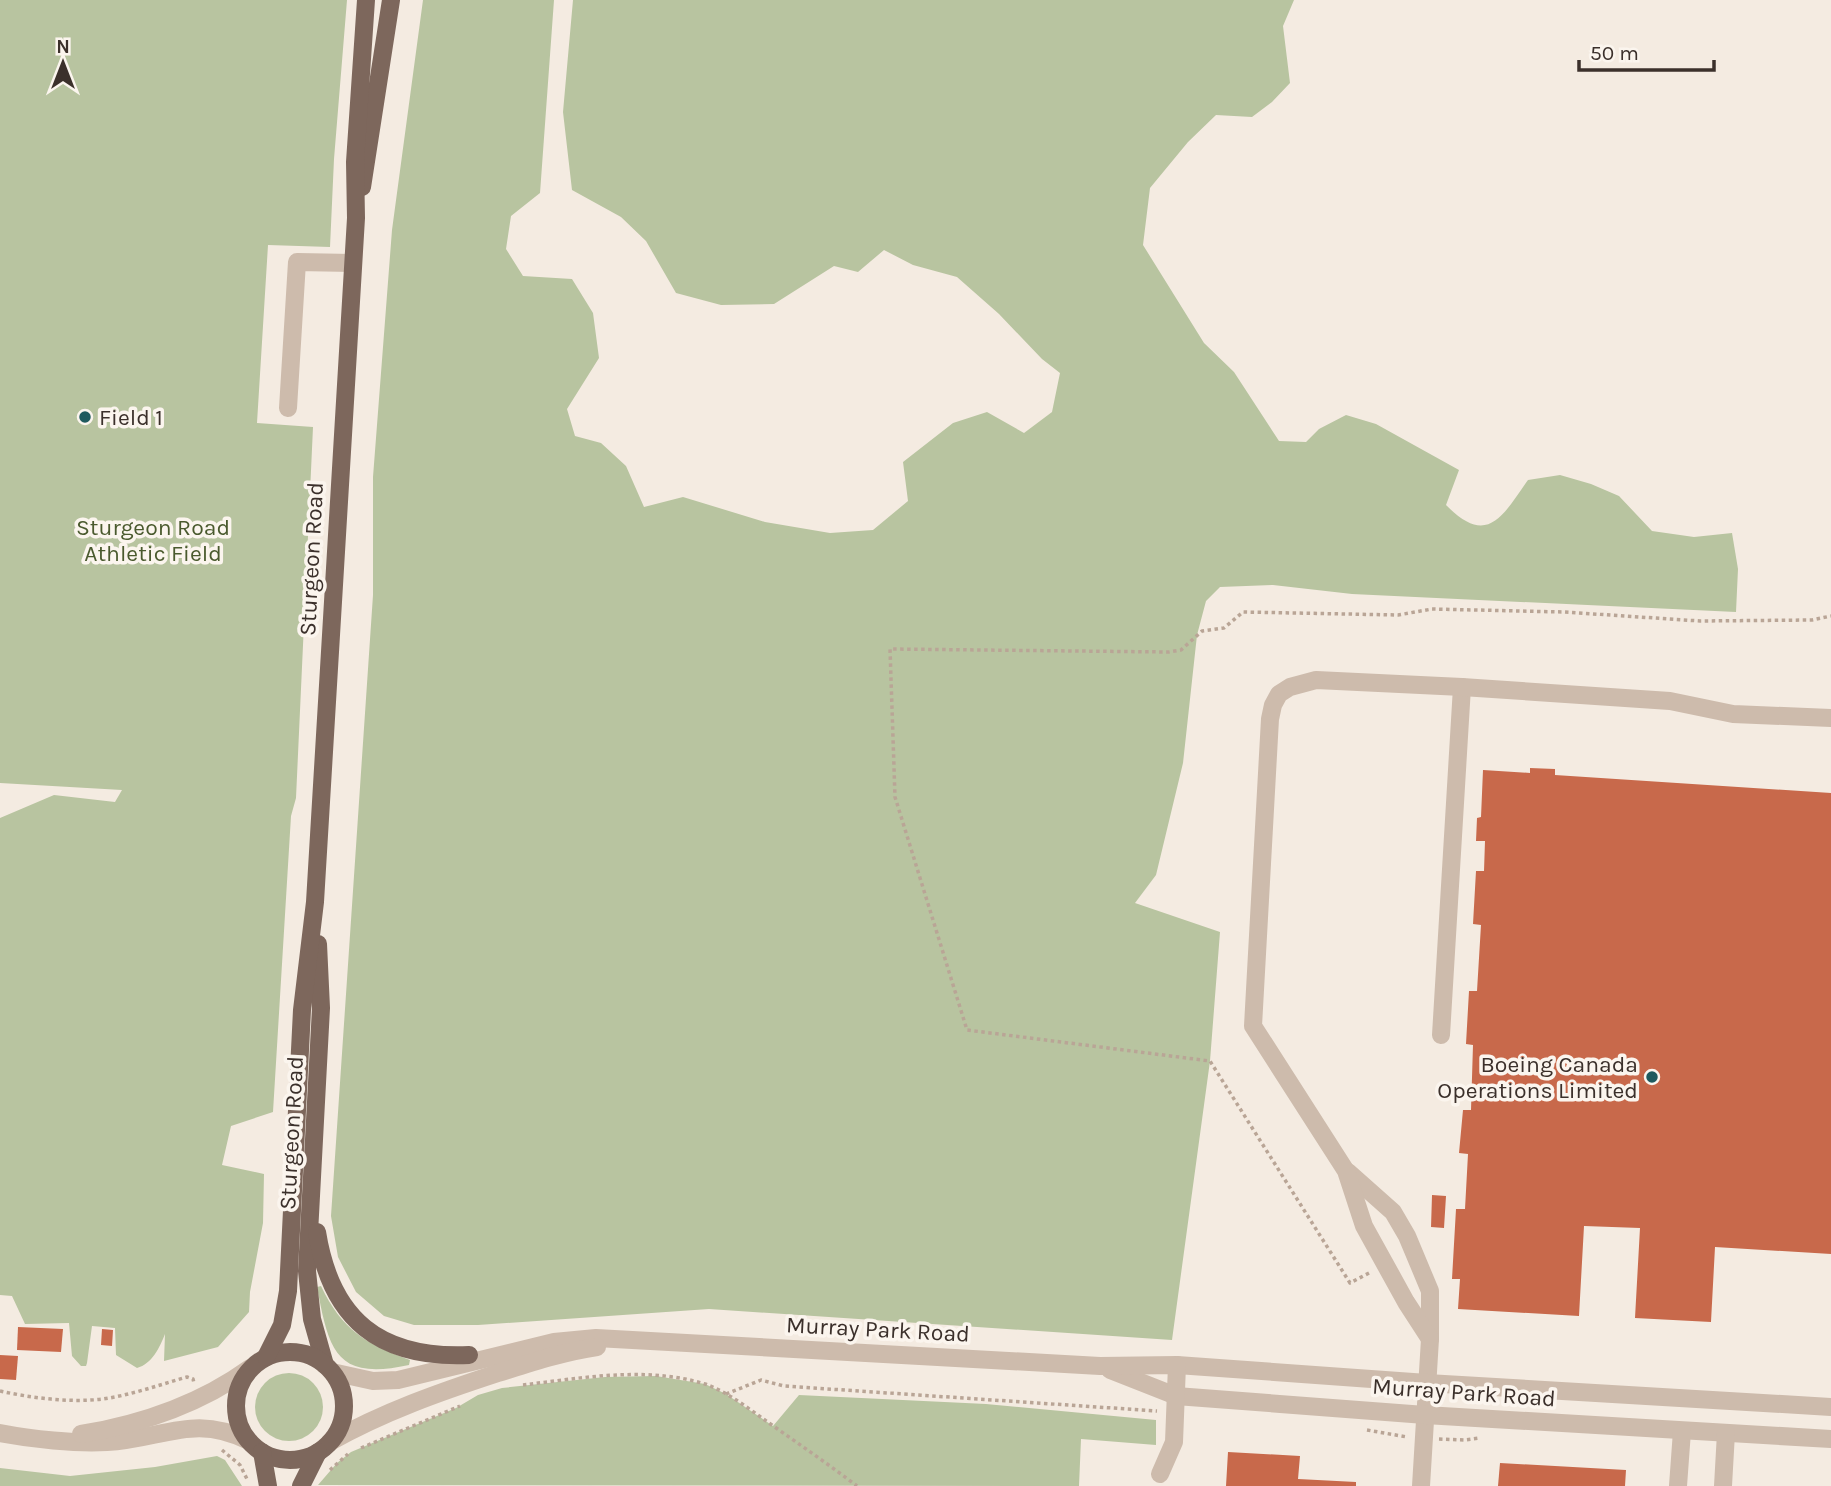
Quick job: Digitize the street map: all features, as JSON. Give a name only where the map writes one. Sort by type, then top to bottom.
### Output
[{"type":"main road","name":"Sturgeon Road","points":[[266,1357],[282,1325],[288,1291],[302,1010],[315,902],[356,218],[355,162],[366,0]]},
{"type":"main road","name":"Sturgeon Road","points":[[356,218],[368,162],[391,0]]},
{"type":"main road","name":"Sturgeon Road","points":[[315,902],[321,1008],[307,1271],[312,1320],[329,1369]]},
{"type":"main road","points":[[312,1204],[320,1251],[335,1292],[349,1314],[362,1327],[385,1341],[418,1352],[469,1356]]},
{"type":"main road","points":[[260,1485],[255,1447],[239,1424],[236,1404],[240,1385],[250,1368],[266,1357],[297,1352],[317,1359],[329,1369],[341,1389],[344,1408],[340,1427],[324,1447],[301,1486]]},
{"type":"main road","points":[[255,1447],[290,1460],[309,1456],[324,1447]]},
{"type":"street","points":[[288,408],[297,262],[353,263]]},
{"type":"street","points":[[1430,1339],[1364,1226],[1346,1171],[1253,1026],[1270,719],[1279,694],[1290,687],[1316,680],[1670,701],[1733,714],[1831,718]]},
{"type":"street","points":[[1441,1035],[1462,687]]},
{"type":"street","points":[[1346,1171],[1393,1212],[1407,1236],[1430,1291],[1430,1339],[1421,1486]]},
{"type":"street","name":"Murray Park Road","points":[[329,1369],[373,1381],[398,1380],[574,1339],[1100,1366],[1177,1364],[1427,1383],[1831,1407]]},
{"type":"street","name":"Murray Park Road","points":[[324,1447],[392,1410],[521,1366],[588,1348],[652,1341]]},
{"type":"street","points":[[469,1356],[507,1354]]},
{"type":"street","points":[[1160,1474],[1174,1442],[1177,1364]]},
{"type":"street","name":"Murray Park Road","points":[[1100,1366],[1176,1396],[1425,1415],[1831,1439]]},
{"type":"street","points":[[50,1438],[105,1430],[150,1418],[201,1399],[250,1368]]},
{"type":"street","points":[[0,1433],[105,1442],[192,1427],[209,1427],[233,1433],[255,1447]]},
{"type":"street","points":[[1678,1486],[1682,1431]]},
{"type":"street","points":[[1723,1486],[1726,1433]]},
{"type":"path","points":[[1374,1270],[1350,1283],[1210,1060],[967,1030],[895,797],[890,649],[1169,652],[1181,650],[1202,631],[1224,628],[1243,612],[1398,615],[1432,609],[1564,612],[1700,621],[1812,620],[1831,616]]},
{"type":"path","points":[[514,1386],[629,1376],[656,1376],[705,1384],[756,1413],[857,1486]]},
{"type":"path","points":[[0,1391],[38,1398],[88,1400],[119,1396],[187,1377],[193,1379],[196,1387]]},
{"type":"path","points":[[324,1478],[337,1462],[351,1452],[468,1401]]},
{"type":"path","points":[[219,1447],[240,1465],[247,1480],[260,1485]]},
{"type":"green space","name":"Sturgeon Road Athletic Field","points":[[0,0],[347,0],[330,247],[268,245],[257,423],[313,427],[296,798],[291,816],[273,1112],[231,1126],[222,1165],[264,1174],[263,1223],[250,1292],[249,1312],[218,1347],[164,1361],[165,1334],[151,1359],[137,1368],[116,1355],[115,1328],[92,1326],[87,1363],[86,1366],[81,1366],[72,1356],[69,1323],[25,1324],[12,1296],[0,1295],[0,818],[54,795],[115,802],[122,790],[0,783]]},
{"type":"green space","points":[[423,0],[554,0],[540,193],[511,216],[506,249],[523,276],[572,279],[593,313],[599,358],[567,409],[575,436],[601,443],[626,466],[644,507],[683,497],[765,522],[830,533],[873,530],[908,501],[903,462],[953,423],[987,412],[1024,433],[1052,412],[1060,373],[957,277],[913,265],[884,250],[858,272],[834,266],[774,304],[721,305],[676,293],[646,241],[621,217],[572,190],[563,112],[573,0],[1294,0],[1283,26],[1290,83],[1272,102],[1252,117],[1216,115],[1188,142],[1150,188],[1143,245],[1204,343],[1234,372],[1279,441],[1306,442],[1319,429],[1346,415],[1376,424],[1459,470],[1446,505],[1473,524],[1484,525],[1502,515],[1528,480],[1560,475],[1619,496],[1652,531],[1694,537],[1732,533],[1738,569],[1736,612],[1352,594],[1273,585],[1220,587],[1206,601],[1197,635],[1183,763],[1156,875],[1135,903],[1220,932],[1210,1061],[1172,1340],[709,1309],[478,1325],[414,1325],[384,1316],[356,1292],[338,1257],[331,1216],[373,595],[373,477],[392,230]]},
{"type":"green space","points":[[321,1286],[338,1314],[357,1334],[380,1348],[410,1360],[409,1365],[384,1369],[365,1368],[351,1364],[340,1356],[326,1328],[317,1287]]},
{"type":"green space","points":[[289,1373],[302,1376],[313,1383],[320,1394],[323,1407],[320,1420],[313,1431],[302,1438],[289,1441],[276,1438],[265,1431],[258,1420],[255,1407],[258,1394],[265,1383],[276,1376]]},
{"type":"green space","points":[[656,1376],[705,1384],[726,1394],[773,1426],[799,1395],[986,1404],[1156,1420],[1156,1445],[1081,1439],[1079,1486],[318,1485],[337,1463],[351,1452],[456,1408],[478,1395],[502,1388],[605,1377]]},
{"type":"green space","points":[[217,1456],[225,1460],[242,1486],[0,1486],[0,1468],[70,1476],[155,1467]]},
{"type":"building","name":"Boeing Canada Operations Limited","points":[[1530,768],[1555,769],[1555,775],[1831,793],[1831,1254],[1715,1247],[1711,1322],[1635,1318],[1640,1228],[1584,1226],[1579,1316],[1458,1309],[1460,1279],[1452,1279],[1456,1209],[1465,1209],[1468,1154],[1459,1153],[1463,1110],[1471,1110],[1473,1045],[1466,1044],[1469,991],[1477,991],[1481,925],[1473,924],[1476,871],[1484,871],[1485,841],[1476,841],[1477,818],[1481,817],[1483,770],[1530,773]]},
{"type":"building","points":[[1432,1195],[1446,1196],[1444,1228],[1431,1227]]},
{"type":"building","points":[[18,1327],[63,1329],[61,1352],[17,1350]]},
{"type":"building","points":[[102,1329],[113,1330],[112,1346],[101,1345]]},
{"type":"building","points":[[0,1355],[18,1356],[16,1380],[0,1379]]},
{"type":"building","points":[[1228,1452],[1300,1456],[1298,1479],[1356,1482],[1356,1486],[1226,1486]]},
{"type":"building","points":[[1500,1463],[1626,1470],[1625,1486],[1498,1486]]},
{"type":"place","name":"Field 1","points":[[85,417]]},
{"type":"place","name":"Boeing Canada Operations Limited","points":[[1652,1077]]}]
